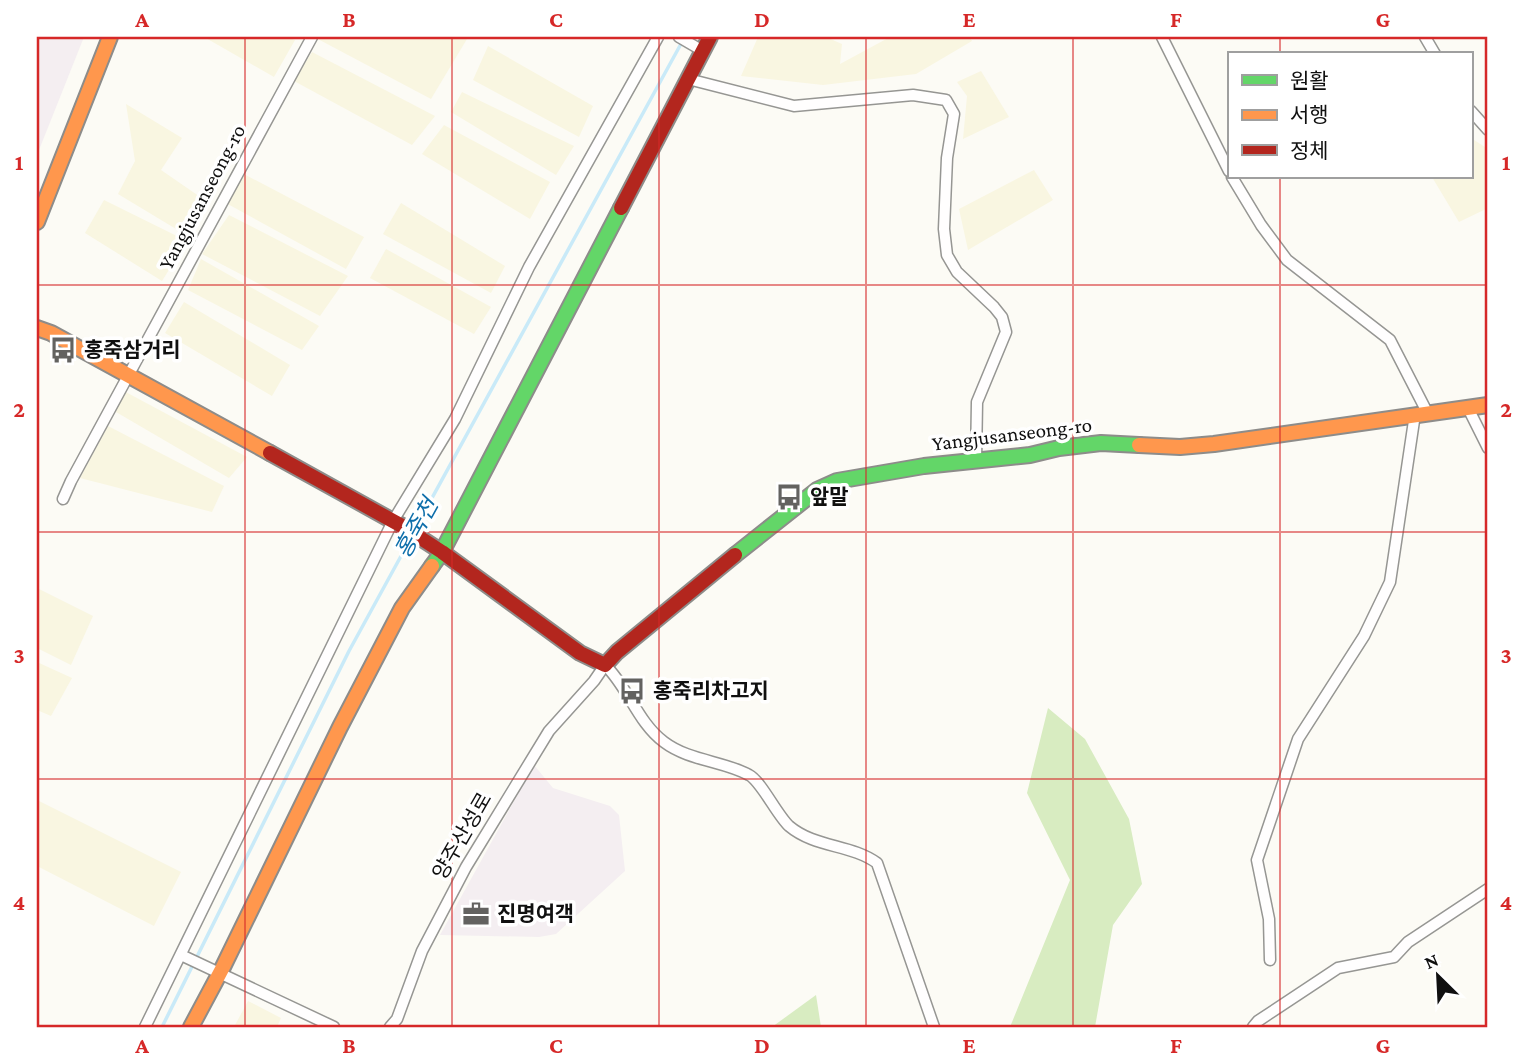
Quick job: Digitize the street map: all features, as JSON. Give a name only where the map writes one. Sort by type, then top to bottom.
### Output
[{"type":"street","points":[[37,222],[110,37]]},
{"type":"street","name":"Yangjusanseong-ro","points":[[63,499],[312,37]]},
{"type":"street","points":[[145,1027],[398,524],[455,419],[529,267],[658,37]]},
{"type":"street","points":[[679,37],[703,51]]},
{"type":"street","points":[[191,1027],[396,620],[442,552],[710,37]]},
{"type":"street","points":[[1162,37],[1228,169]]},
{"type":"street","points":[[1424,37],[1434,52]]},
{"type":"street","points":[[688,79],[794,106],[913,95],[946,100],[954,114],[947,158],[944,229],[947,255],[957,272],[1002,317],[1006,332],[977,402],[976,461]]},
{"type":"street","points":[[1472,112],[1488,130]]},
{"type":"street","points":[[1233,178],[1261,225],[1287,260],[1390,341],[1421,413],[1390,582],[1364,636],[1298,739],[1256,860],[1269,919],[1270,960]]},
{"type":"street","points":[[37,321],[44,335]]},
{"type":"street","points":[[37,328],[44,335],[129,376],[398,524],[442,552],[580,653],[605,665],[616,676],[642,717],[663,741],[701,760],[751,776],[789,826],[815,841],[864,854],[877,863],[934,1027]]},
{"type":"street","name":"Yangjusanseong-ro","points":[[390,1027],[397,1019],[422,951],[466,867],[549,731],[617,652],[747,543],[817,490],[837,481],[924,466],[1101,443],[1181,447],[1214,444],[1488,405]]},
{"type":"street","points":[[1468,408],[1488,448]]},
{"type":"street","points":[[1255,1026],[1258,1021],[1338,968],[1394,957],[1408,942],[1488,890]]},
{"type":"street","points":[[181,955],[334,1027]]},
{"type":"shaded area","points":[[37,37],[84,37],[37,155]]},
{"type":"shaded area","points":[[204,37],[287,37],[295,40],[274,77]]},
{"type":"shaded area","points":[[314,37],[462,37],[467,39],[431,99]]},
{"type":"shaded area","points":[[758,37],[826,37],[842,44],[840,64],[890,37],[970,37],[972,41],[916,74],[823,85],[741,76]]},
{"type":"shaded area","points":[[488,46],[593,106],[579,137],[473,80]]},
{"type":"shaded area","points":[[312,52],[435,116],[412,145],[294,81]]},
{"type":"shaded area","points":[[981,71],[1009,117],[963,139],[967,96],[957,82]]},
{"type":"shaded area","points":[[462,92],[574,146],[556,175],[451,112]]},
{"type":"shaded area","points":[[126,104],[182,138],[161,170],[206,201],[186,235],[118,194],[135,161]]},
{"type":"shaded area","points":[[444,125],[550,182],[530,219],[422,154]]},
{"type":"shaded area","points":[[1472,139],[1488,149],[1488,208],[1459,222],[1433,178],[1472,178]]},
{"type":"shaded area","points":[[1034,170],[1053,200],[968,250],[959,209]]},
{"type":"shaded area","points":[[240,172],[364,237],[346,269],[224,202]]},
{"type":"shaded area","points":[[104,200],[187,241],[162,281],[85,233]]},
{"type":"shaded area","points":[[401,203],[505,266],[491,293],[383,234]]},
{"type":"shaded area","points":[[229,215],[348,276],[320,316],[202,254]]},
{"type":"shaded area","points":[[386,249],[491,307],[474,334],[370,278]]},
{"type":"shaded area","points":[[201,259],[319,326],[302,350],[188,290]]},
{"type":"shaded area","points":[[184,302],[290,365],[272,396],[165,333]]},
{"type":"shaded area","points":[[122,390],[247,457],[229,478],[116,412]]},
{"type":"shaded area","points":[[108,426],[224,486],[212,512],[80,478]]},
{"type":"shaded area","points":[[37,588],[93,616],[71,665],[37,648]]},
{"type":"shaded area","points":[[37,662],[72,678],[51,716],[37,710]]},
{"type":"shaded area","points":[[534,765],[553,788],[610,806],[619,815],[625,871],[556,934],[539,937],[440,935]]},
{"type":"shaded area","points":[[39,801],[181,872],[154,926],[37,866]]},
{"type":"shaded area","points":[[248,1001],[281,1018],[277,1027],[234,1027]]},
{"type":"green space","points":[[1048,708],[1085,739],[1129,819],[1142,884],[1113,925],[1095,1027],[1010,1027],[1070,880],[1027,793]]},
{"type":"green space","points":[[816,995],[821,1027],[772,1027]]},
{"type":"waterway","name":"홍죽천","points":[[415,529],[682,42]]},
{"type":"waterway","name":"홍죽천","points":[[162,1027],[349,651],[412,536]]},
{"type":"traffic: fast","points":[[432,566],[442,552],[621,208]]},
{"type":"traffic: fast","points":[[735,555],[817,490],[837,481],[924,466],[1030,455],[1059,448],[1101,443],[1139,445]]},
{"type":"traffic: slow","points":[[37,222],[110,37]]},
{"type":"traffic: slow","points":[[37,328],[51,333],[270,453]]},
{"type":"traffic: slow","points":[[1139,445],[1180,447],[1214,444],[1488,405]]},
{"type":"traffic: slow","points":[[191,1027],[402,608],[432,566]]},
{"type":"traffic: jam","points":[[621,208],[710,37]]},
{"type":"traffic: jam","points":[[270,453],[402,526],[580,653],[605,665],[617,652],[735,555]]},
{"type":"place","name":"홍죽삼거리","points":[[63,350]]},
{"type":"place","name":"앞말","points":[[789,497]]},
{"type":"place","name":"홍죽리차고지","points":[[632,691]]},
{"type":"place","name":"진명여객","points":[[476,914]]}]
